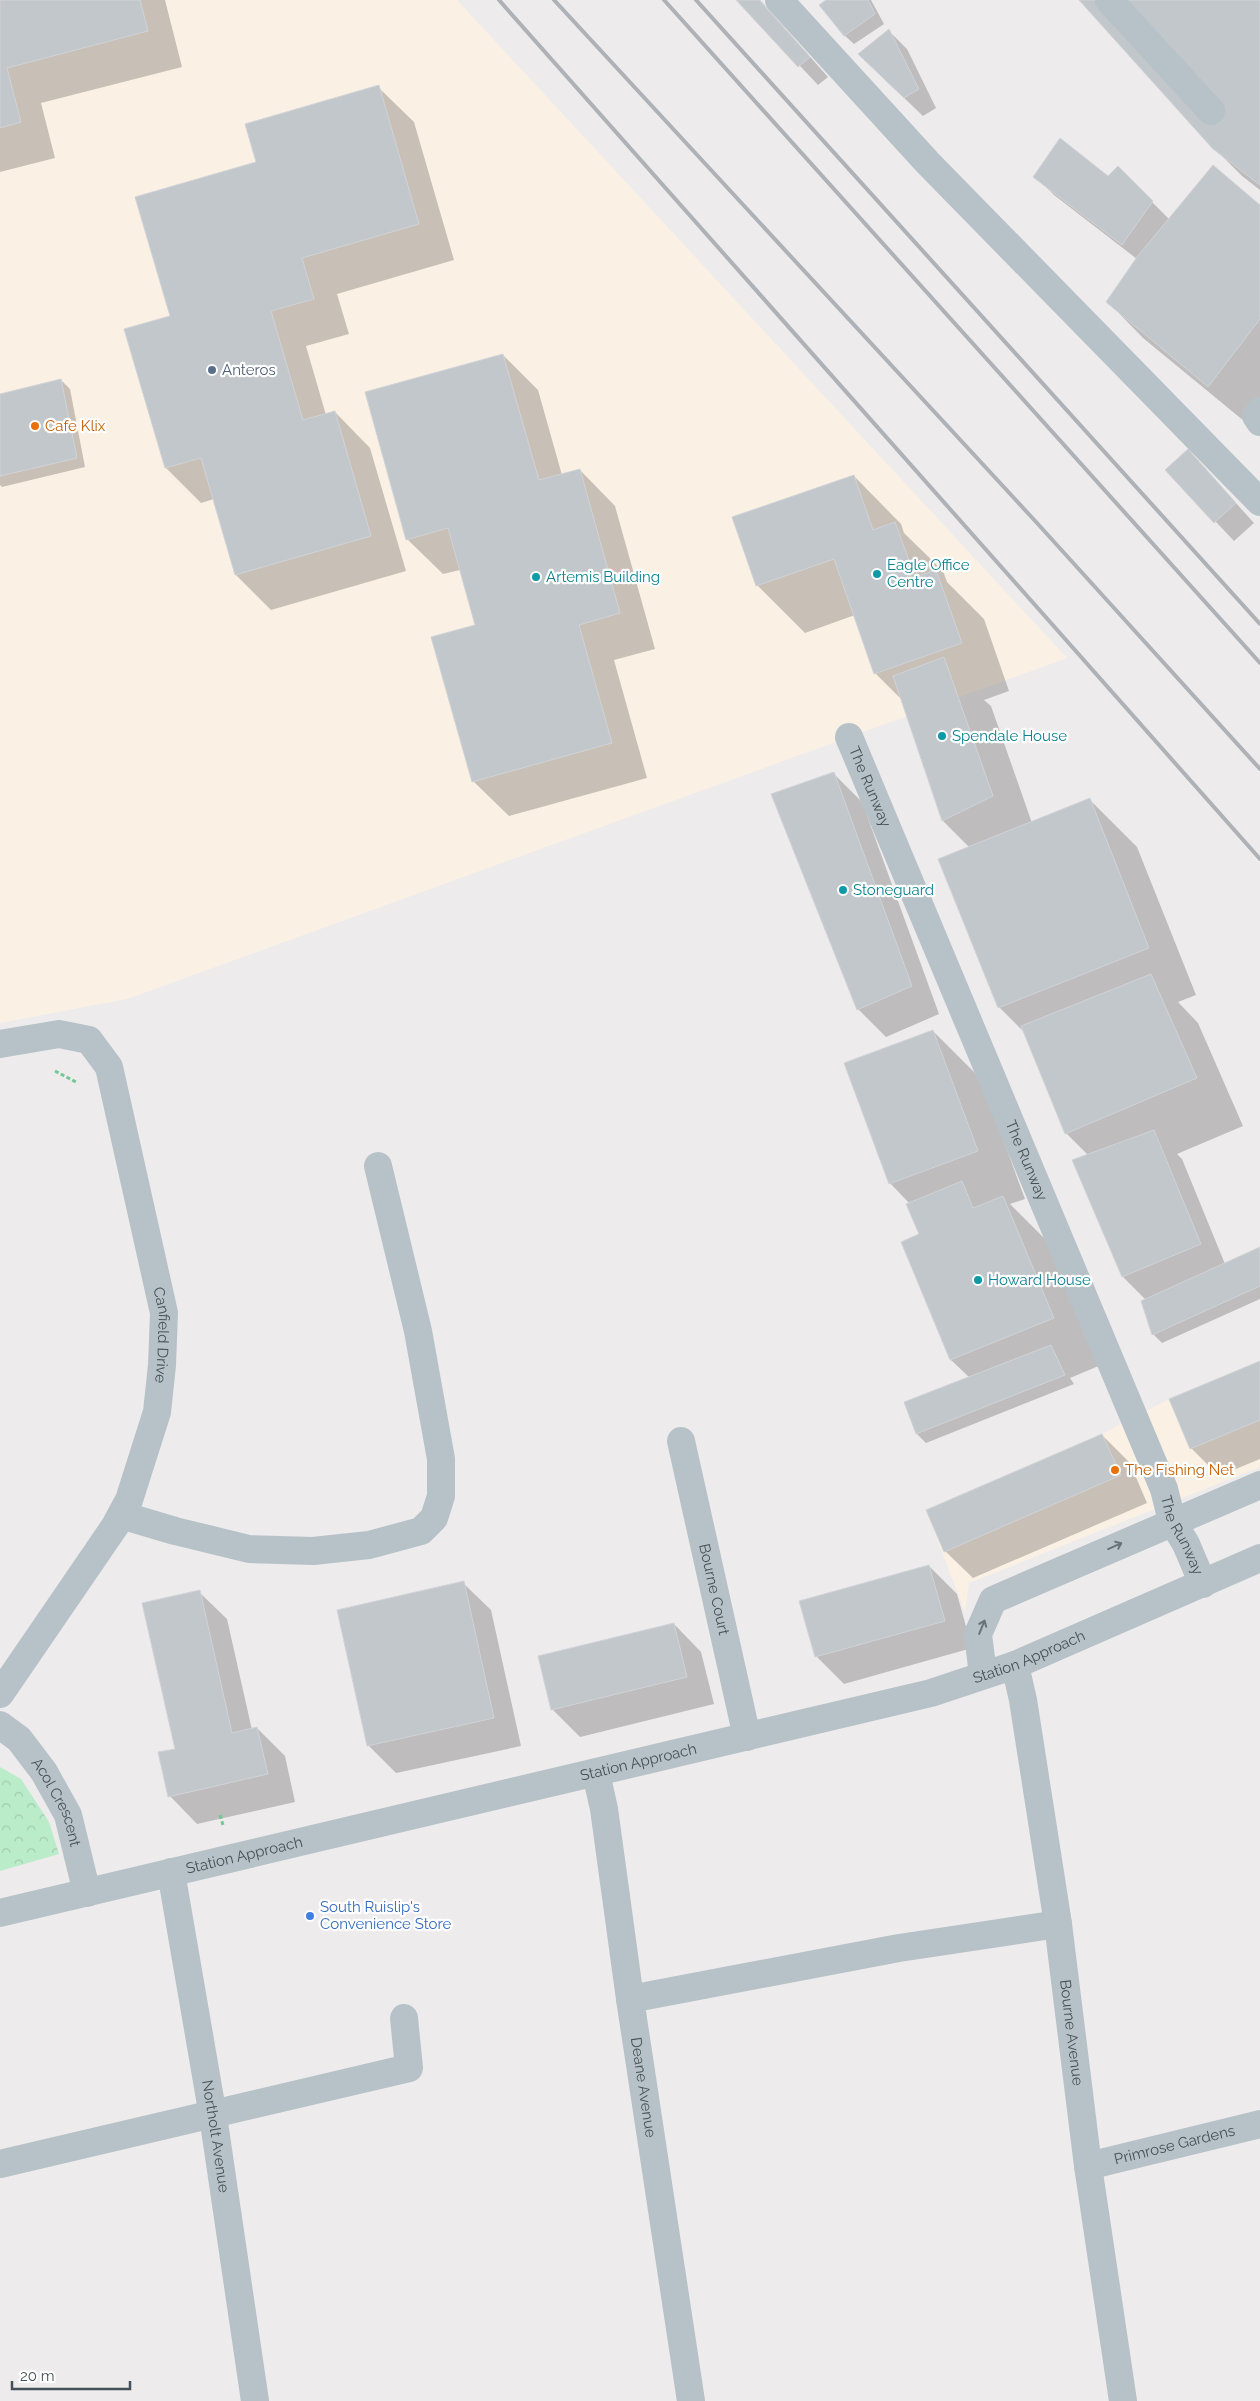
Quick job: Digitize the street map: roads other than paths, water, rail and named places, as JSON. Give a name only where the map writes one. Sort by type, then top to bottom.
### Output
[{"type":"street","points":[[779,0],[928,163],[1260,502]]},
{"type":"street","points":[[1109,0],[1211,111]]},
{"type":"street","points":[[1260,411],[1256,416],[1260,422]]},
{"type":"street","name":"The Runway","points":[[849,738],[1164,1489],[1172,1521],[1186,1544],[1202,1584]]},
{"type":"street","name":"Canfield Drive","points":[[0,1694],[121,1515],[129,1500],[157,1412],[162,1365],[164,1313],[109,1067],[89,1040],[59,1034],[12,1041]]},
{"type":"street","points":[[121,1515],[250,1549],[313,1551],[368,1546],[421,1531],[434,1518],[441,1496],[441,1459],[418,1331],[378,1166]]},
{"type":"street","name":"Bourne Court","points":[[681,1441],[747,1737]]},
{"type":"street","points":[[983,1675],[978,1634],[993,1600],[1172,1521],[1260,1485]]},
{"type":"street","name":"Station Approach","points":[[0,1913],[932,1693],[1015,1665],[1260,1558]]},
{"type":"street","name":"Bourne Avenue","points":[[1015,1665],[1023,1700],[1058,1924],[1088,2166],[1123,2401]]},
{"type":"street","name":"Acol Crescent","points":[[0,1725],[19,1739],[44,1772],[68,1815],[87,1893]]},
{"type":"street","name":"Deane Avenue","points":[[596,1773],[604,1809],[630,1999],[691,2401]]},
{"type":"street","name":"Northolt Avenue","points":[[171,1872],[213,2116],[255,2401]]},
{"type":"street","points":[[630,1999],[899,1948],[1058,1924]]},
{"type":"street","points":[[0,2164],[213,2116],[409,2068],[404,2018]]},
{"type":"street","name":"Primrose Gardens","points":[[1088,2166],[1260,2124]]},
{"type":"railway","points":[[499,0],[1260,859]]},
{"type":"railway","points":[[554,0],[1037,523],[1260,769]]},
{"type":"railway","points":[[664,0],[1260,663]]},
{"type":"railway","points":[[696,0],[1260,624]]},
{"type":"place","name":"Anteros","points":[[212,370]]},
{"type":"place","name":"Cafe Klix","points":[[35,426]]},
{"type":"place","name":"Eagle Office Centre","points":[[877,574]]},
{"type":"place","name":"Artemis Building","points":[[536,577]]},
{"type":"place","name":"Spendale House","points":[[942,736]]},
{"type":"place","name":"Stoneguard","points":[[843,890]]},
{"type":"place","name":"Howard House","points":[[978,1280]]},
{"type":"place","name":"The Fishing Net","points":[[1115,1470]]},
{"type":"place","name":"South Ruislip's Convenience Store","points":[[310,1916]]}]
